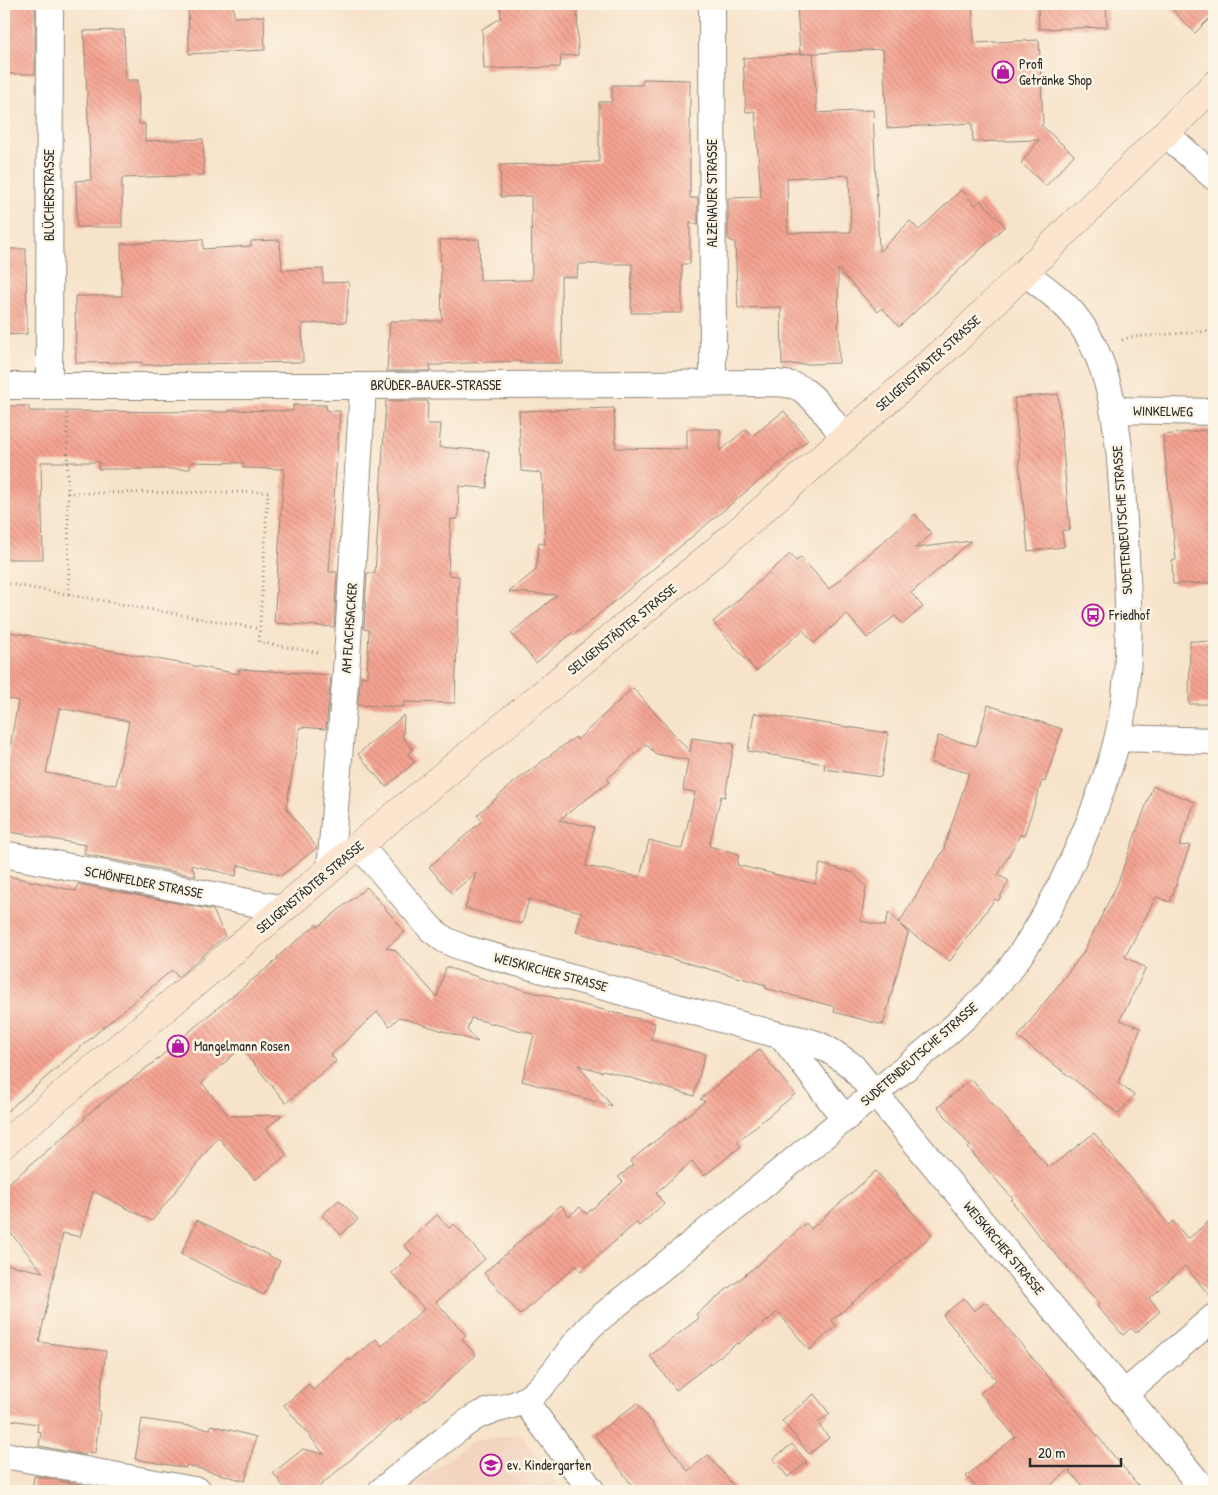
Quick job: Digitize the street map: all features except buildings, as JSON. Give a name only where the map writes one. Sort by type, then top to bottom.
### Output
[{"type":"main road","name":"SELIGENSTÄDTER STRASSE","points":[[4,1144],[330,870],[710,556],[845,438],[956,340],[1214,85]]},
{"type":"street","name":"BLÜCHERSTRASSE","points":[[50,4],[58,385]]},
{"type":"street","name":"ALZENAUER STRASSE","points":[[712,4],[713,383]]},
{"type":"street","points":[[1166,134],[1214,177]]},
{"type":"street","name":"SUDETENDEUTSCHE STRASSE","points":[[381,1491],[454,1432],[477,1416],[513,1405],[532,1395],[562,1363],[583,1333],[595,1322],[875,1094],[969,1013],[1011,966],[1033,936],[1050,908],[1067,875],[1097,802],[1118,738],[1127,671],[1128,604],[1122,486],[1113,410],[1107,383],[1097,352],[1073,313],[1057,297],[1025,273]]},
{"type":"street","name":"BRÜDER-BAUER-STRASSE","points":[[4,386],[776,383],[792,384],[803,390],[845,438]]},
{"type":"street","name":"AM FLACHSACKER","points":[[330,870],[347,658],[363,386]]},
{"type":"street","name":"WINKELWEG","points":[[1113,410],[1214,412]]},
{"type":"street","points":[[1118,738],[1214,741]]},
{"type":"street","name":"WEISKIRCHER STRASSE","points":[[359,846],[417,915],[445,940],[464,948],[782,1036],[808,1040],[829,1049],[852,1066],[1205,1491]]},
{"type":"street","name":"SCHÖNFELDER STRASSE","points":[[4,854],[284,909]]},
{"type":"street","points":[[782,1036],[845,1118]]},
{"type":"street","points":[[1125,1393],[1214,1317]]},
{"type":"street","points":[[524,1400],[592,1491]]},
{"type":"street","points":[[4,1455],[199,1491]]},
{"type":"path","points":[[1097,352],[1130,336],[1214,330]]},
{"type":"path","points":[[58,385],[67,493],[69,594]]},
{"type":"path","points":[[67,493],[268,492],[259,642],[347,658]]},
{"type":"path","points":[[4,583],[260,629]]},
{"type":"shaded area","name":"ev. Kindergarten","points":[[520,1434],[563,1491],[404,1491],[474,1440]]},
{"type":"place","name":"Profi Getränke Shop","points":[[1003,72]]},
{"type":"place","name":"Friedhof","points":[[1093,615]]},
{"type":"place","name":"Mangelmann Rosen","points":[[178,1046]]},
{"type":"place","name":"ev. Kindergarten","points":[[491,1465]]}]
